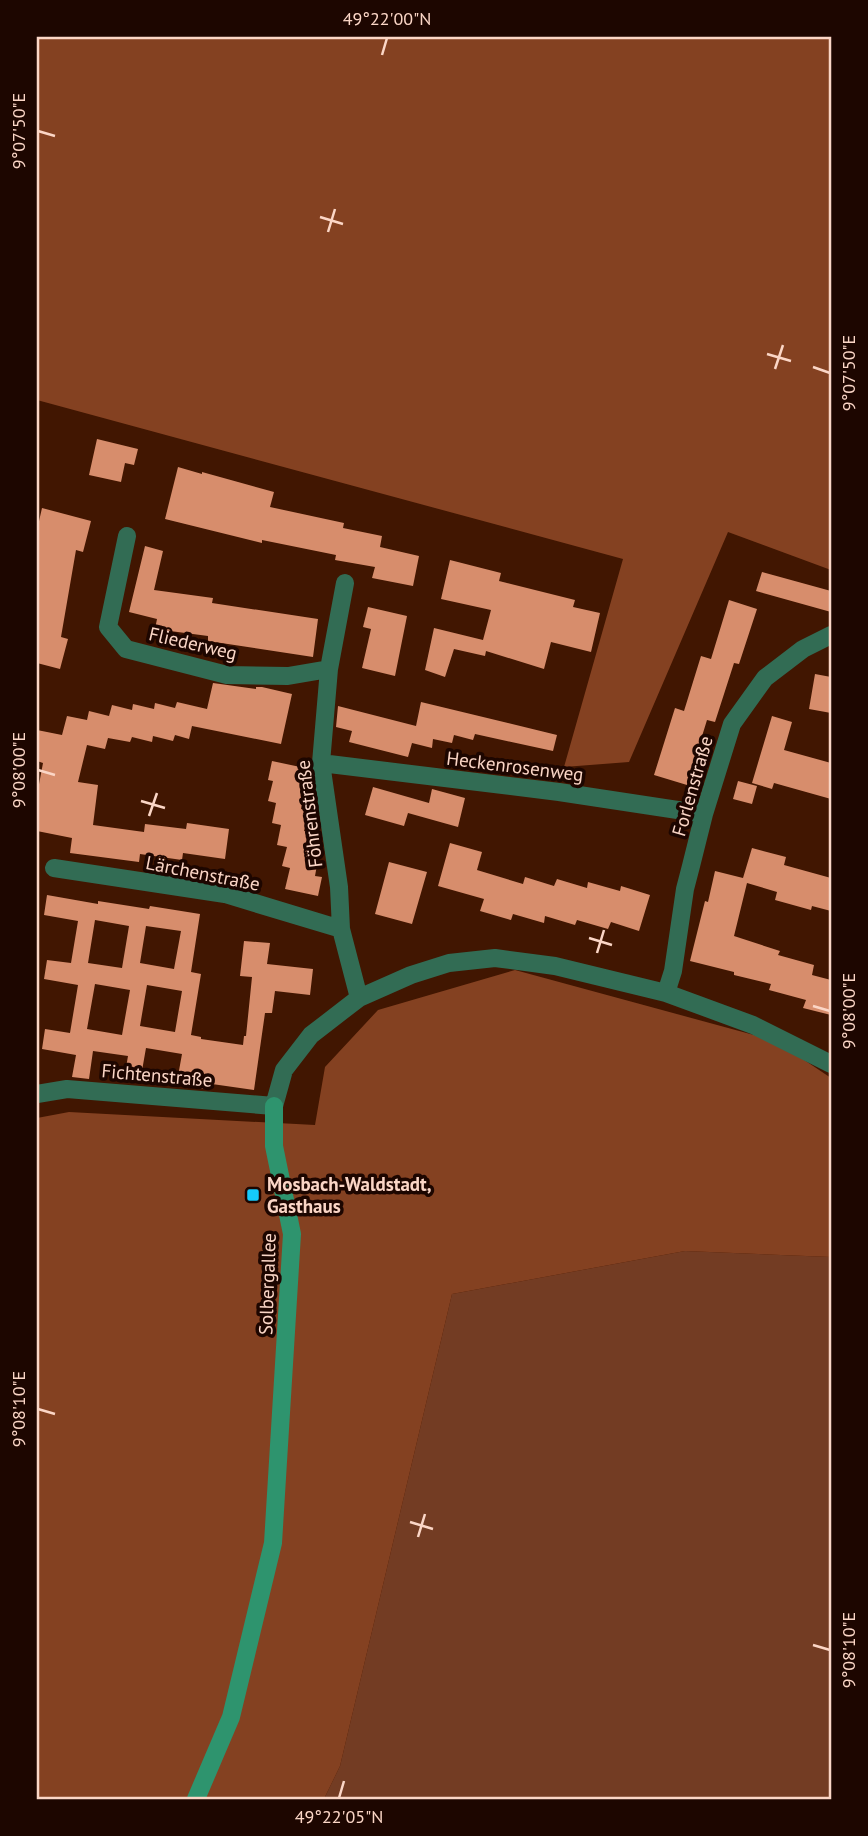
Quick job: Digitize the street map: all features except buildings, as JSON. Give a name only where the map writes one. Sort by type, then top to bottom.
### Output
[{"type":"street","name":"Fliederweg","points":[[127,536],[108,627],[126,649],[227,675],[288,676],[329,669]]},
{"type":"street","name":"Föhrenstraße","points":[[345,583],[329,669],[321,763],[339,887],[341,929],[359,998]]},
{"type":"street","name":"Forlenstraße","points":[[666,993],[673,971],[685,889],[704,814],[732,724],[765,678],[803,649],[831,635]]},
{"type":"street","name":"Heckenrosenweg","points":[[321,763],[547,790],[704,814]]},
{"type":"street","name":"Lärchenstraße","points":[[54,868],[225,894],[341,929]]},
{"type":"street","name":"Solbergallee","points":[[196,1799],[231,1717],[273,1543],[292,1234],[274,1146],[274,1106],[284,1070],[311,1035],[359,998],[411,975],[449,963],[495,958],[555,966],[666,993],[753,1025],[831,1063]]},
{"type":"street","name":"Fichtenstraße","points":[[37,1094],[67,1089],[274,1106]]},
{"type":"shaded area","points":[[37,37],[831,37],[831,570],[728,532],[629,762],[564,767],[623,559],[37,400]]},
{"type":"shaded area","points":[[515,970],[776,1041],[831,1078],[831,1257],[685,1251],[452,1294],[340,1766],[324,1799],[37,1799],[37,1118],[69,1112],[315,1125],[325,1067],[378,1010]]},
{"type":"shaded area","points":[[685,1251],[831,1257],[831,1799],[324,1799],[340,1766],[452,1294]]},
{"type":"place","name":"Mosbach-Waldstadt, Gasthaus","points":[[253,1195]]}]
